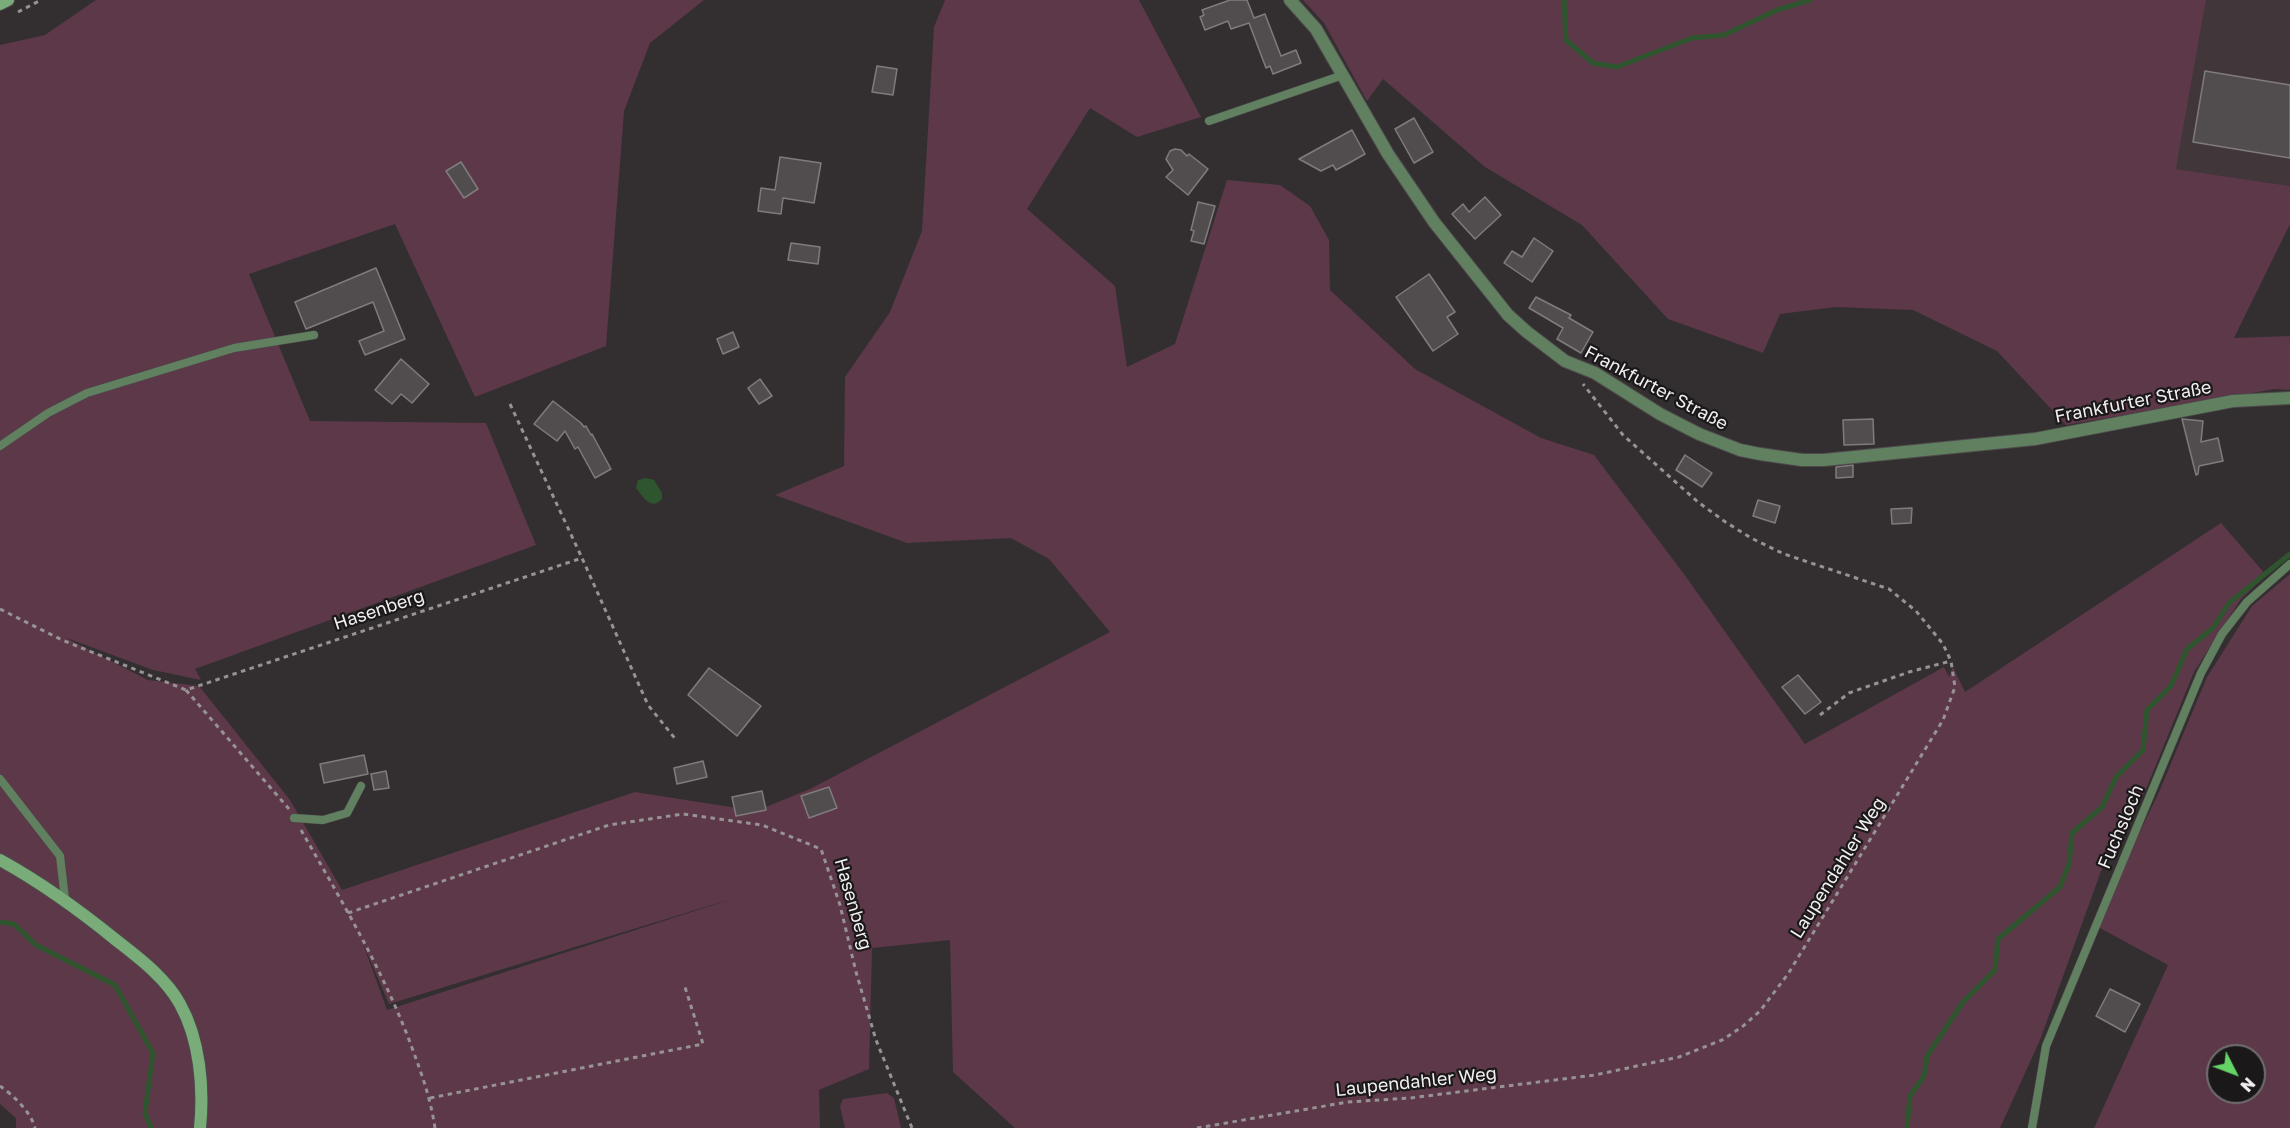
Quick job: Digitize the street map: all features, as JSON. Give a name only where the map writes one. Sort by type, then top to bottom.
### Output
[{"type":"street","points":[[0,4],[8,0]]},
{"type":"street","name":"Frankfurter Straße","points":[[1290,0],[1316,29],[1388,154],[1434,222],[1508,315],[1565,362],[1594,373],[1660,414],[1708,438],[1740,450],[1802,460],[1824,460],[2035,439],[2233,401],[2290,398]]},
{"type":"street","points":[[0,860],[65,899],[150,967],[180,1004],[199,1053],[202,1105],[200,1128]]},
{"type":"lane","points":[[1209,121],[1343,75]]},
{"type":"lane","points":[[0,446],[48,413],[87,393],[234,348],[314,335]]},
{"type":"lane","name":"Fuchsloch","points":[[2032,1128],[2046,1046],[2201,673],[2222,634],[2247,602],[2290,564]]},
{"type":"lane","points":[[0,778],[60,856],[65,899]]},
{"type":"lane","points":[[294,818],[323,820],[347,813],[361,786]]},
{"type":"path","name":"Laupendahler Weg","points":[[1197,1128],[1348,1102],[1410,1098],[1621,1071],[1679,1057],[1722,1040],[1760,1011],[1775,993],[1881,825],[1943,720],[1955,687],[1951,661],[1943,644],[1931,628],[1903,599],[1889,589],[1784,554],[1751,538],[1698,502],[1623,435],[1565,362]]},
{"type":"path","points":[[510,404],[648,705],[677,741]]},
{"type":"path","name":"Hasenberg","points":[[186,690],[582,558]]},
{"type":"path","points":[[0,609],[62,640],[186,690],[286,804],[396,1004],[430,1098],[435,1128]]},
{"type":"path","points":[[1820,715],[1849,693],[1909,672],[1951,661]]},
{"type":"path","name":"Hasenberg","points":[[348,913],[609,825],[683,814],[762,825],[821,849],[840,905],[856,972],[876,1040],[912,1128]]},
{"type":"path","points":[[430,1098],[703,1044],[684,984]]},
{"type":"path","points":[[0,1086],[9,1092],[34,1122],[35,1128]]},
{"type":"shaded area","points":[[96,0],[704,0],[650,43],[624,111],[606,346],[475,397],[395,224],[249,274],[310,421],[486,423],[536,545],[195,669],[201,680],[153,670],[64,637],[148,680],[199,686],[290,800],[342,890],[635,792],[756,811],[810,789],[1110,632],[1049,559],[1011,538],[907,543],[775,495],[844,466],[845,377],[890,312],[922,231],[934,27],[945,0],[1139,0],[1201,117],[1137,137],[1090,108],[1027,209],[1115,286],[1127,367],[1175,344],[1227,180],[1280,185],[1310,206],[1329,240],[1330,290],[1415,369],[1541,438],[1594,455],[1684,574],[1805,744],[1944,667],[1949,677],[1953,667],[1965,692],[2221,523],[2266,575],[2241,599],[2194,672],[2146,789],[2105,860],[2040,1040],[2000,1128],[1015,1128],[953,1072],[950,940],[872,948],[869,1069],[819,1090],[820,1128],[16,1128],[16,1118],[0,1104],[0,45],[45,35]],"holes":[[[738,897],[387,1010],[362,941],[389,1004]]]},
{"type":"shaded area","points":[[1303,0],[2206,0],[2176,169],[2290,186],[2290,224],[2234,338],[2290,336],[2290,390],[2275,389],[2066,425],[1997,351],[1913,310],[1836,307],[1780,314],[1763,353],[1668,319],[1582,225],[1485,167],[1383,79],[1367,101],[1324,23]]},
{"type":"shaded area","points":[[2206,0],[2290,0],[2290,186],[2176,169]]},
{"type":"shaded area","points":[[646,478],[654,480],[662,493],[662,499],[654,504],[641,495],[636,488],[638,480]]},
{"type":"shaded area","points":[[2290,574],[2290,1128],[2094,1128],[2168,965],[2098,927],[2124,865],[2159,792],[2207,677],[2252,606]]},
{"type":"shaded area","points":[[887,1093],[894,1098],[901,1128],[845,1128],[840,1106],[843,1099]]},
{"type":"building","points":[[1230,0],[1247,0],[1254,18],[1265,14],[1281,56],[1296,50],[1301,63],[1273,74],[1270,66],[1266,68],[1249,23],[1231,29],[1228,21],[1205,30],[1200,17],[1204,15],[1202,10]]},
{"type":"building","points":[[877,66],[897,69],[893,95],[872,92]]},
{"type":"building","points":[[2205,71],[2290,85],[2290,158],[2193,142]]},
{"type":"building","points":[[1414,118],[1433,152],[1414,163],[1395,129]]},
{"type":"building","points":[[1352,130],[1365,154],[1349,163],[1336,170],[1333,165],[1321,171],[1299,159]]},
{"type":"building","points":[[1181,150],[1187,156],[1189,154],[1208,169],[1188,195],[1166,177],[1173,170],[1166,159],[1170,151]]},
{"type":"building","points":[[780,157],[821,163],[814,203],[783,198],[781,214],[758,211],[761,188],[775,190]]},
{"type":"building","points":[[461,162],[478,189],[464,198],[446,171]]},
{"type":"building","points":[[1485,197],[1501,215],[1475,239],[1452,214],[1463,204],[1469,212]]},
{"type":"building","points":[[1198,202],[1215,206],[1204,244],[1191,241],[1194,231],[1191,230]]},
{"type":"building","points":[[1534,238],[1553,251],[1532,282],[1504,263],[1512,251],[1522,257]]},
{"type":"building","points":[[791,243],[820,247],[818,264],[788,260]]},
{"type":"building","points":[[376,268],[405,339],[365,355],[359,341],[384,331],[373,302],[306,329],[295,302]]},
{"type":"building","points":[[1429,274],[1455,312],[1447,317],[1458,334],[1433,351],[1396,297]]},
{"type":"building","points":[[1536,297],[1571,315],[1569,318],[1593,332],[1581,353],[1557,339],[1563,328],[1529,308]]},
{"type":"building","points":[[733,332],[739,347],[723,354],[717,339]]},
{"type":"building","points":[[401,359],[429,384],[412,403],[401,394],[392,404],[375,390]]},
{"type":"building","points":[[760,379],[772,396],[759,404],[748,388]]},
{"type":"building","points":[[553,401],[584,427],[586,426],[611,469],[595,478],[578,447],[575,449],[565,431],[557,441],[534,424]]},
{"type":"building","points":[[1873,419],[1874,444],[1844,445],[1843,420]]},
{"type":"building","points":[[2182,419],[2203,421],[2201,442],[2218,438],[2223,461],[2199,466],[2196,475]]},
{"type":"building","points":[[1685,455],[1712,473],[1702,487],[1676,470]]},
{"type":"building","points":[[1853,465],[1853,477],[1836,478],[1836,467]]},
{"type":"building","points":[[1758,500],[1780,506],[1775,523],[1753,516]]},
{"type":"building","points":[[1912,508],[1911,523],[1892,524],[1891,509]]},
{"type":"building","points":[[709,668],[761,706],[737,736],[688,695]]},
{"type":"building","points":[[1798,675],[1821,702],[1805,714],[1782,687]]},
{"type":"building","points":[[364,755],[368,774],[324,783],[320,764]]},
{"type":"building","points":[[703,761],[707,777],[677,784],[674,768]]},
{"type":"building","points":[[386,771],[389,788],[374,790],[371,774]]},
{"type":"building","points":[[829,787],[837,808],[809,818],[801,796]]},
{"type":"building","points":[[762,791],[766,810],[736,816],[732,797]]},
{"type":"building","points":[[2110,989],[2140,1004],[2125,1032],[2096,1016]]},
{"type":"waterway","points":[[1564,0],[1566,40],[1593,63],[1617,67],[1692,38],[1724,35],[1777,10],[1810,0]]},
{"type":"waterway","points":[[1907,1128],[1910,1096],[1924,1076],[1927,1056],[1963,1002],[1995,970],[1998,939],[2060,887],[2069,864],[2072,833],[2102,807],[2116,777],[2143,750],[2147,710],[2171,686],[2187,649],[2213,628],[2229,603],[2290,554]]},
{"type":"waterway","points":[[0,922],[14,924],[36,945],[115,985],[153,1053],[145,1113],[151,1128]]}]
